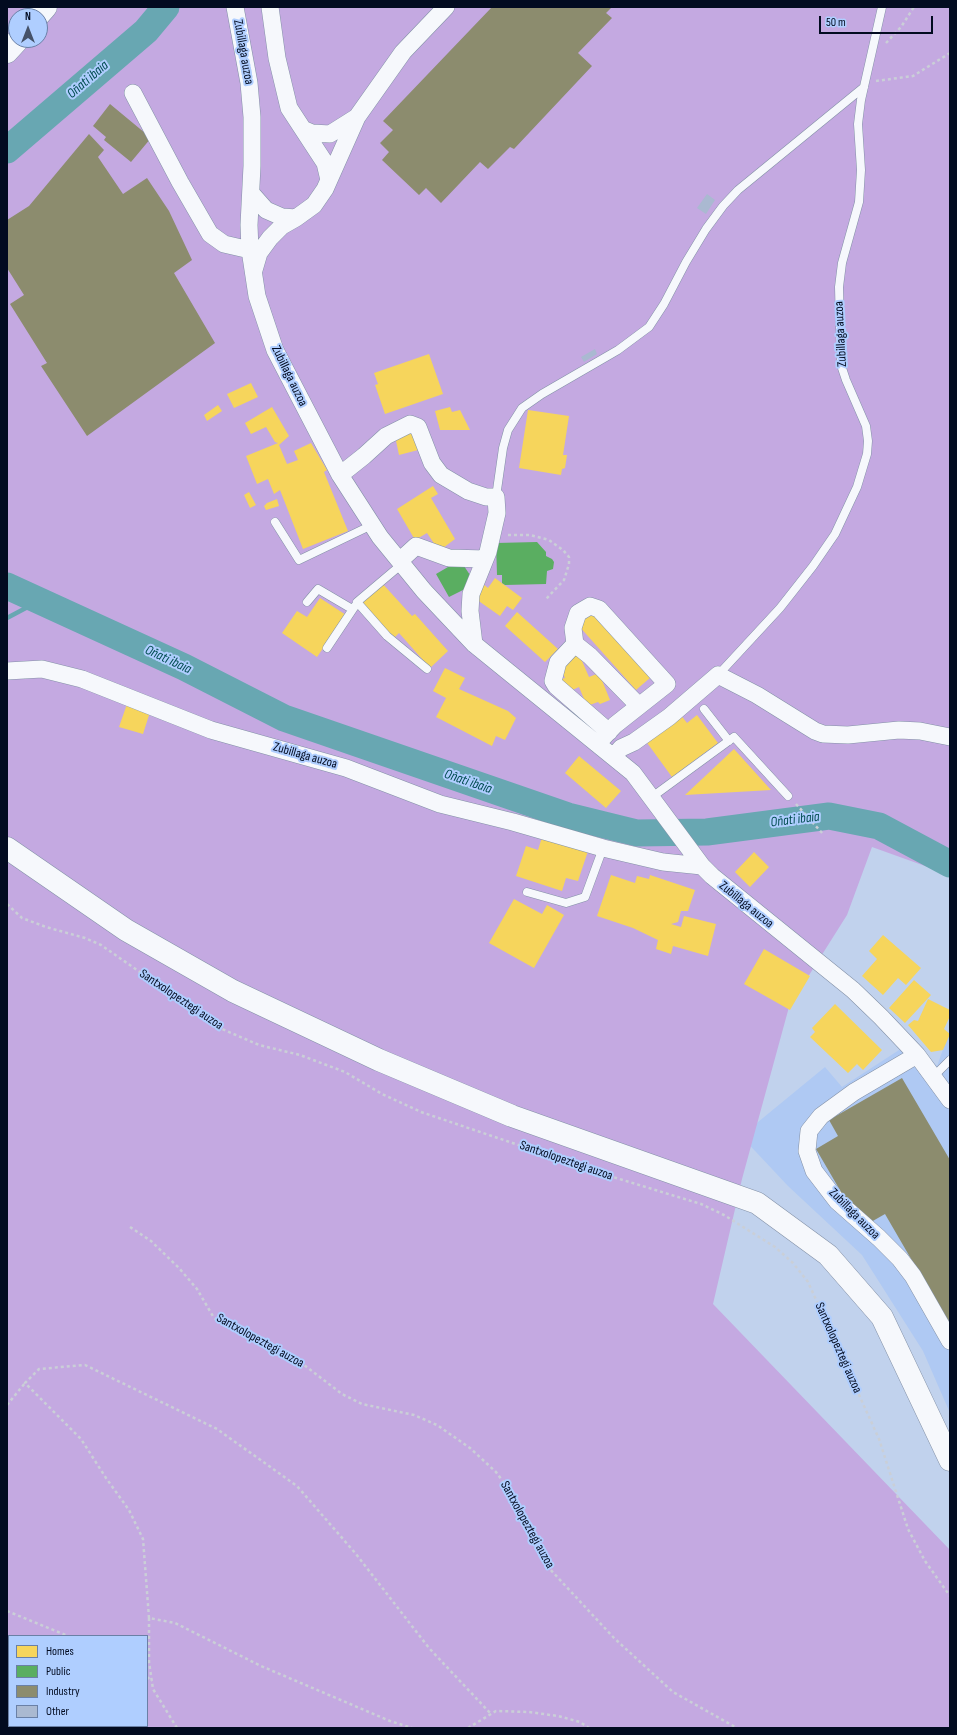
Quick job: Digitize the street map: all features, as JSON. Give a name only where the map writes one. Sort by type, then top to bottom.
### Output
[{"type":"main road","points":[[7,848],[126,930],[233,991],[372,1057],[512,1116],[757,1203],[828,1255],[882,1317],[950,1460]]},
{"type":"street","name":"Zubillaga auzoa","points":[[235,7],[249,83],[252,116],[249,225],[250,250],[257,296],[275,350],[340,475],[372,525],[403,560],[443,613],[474,644],[604,738]]},
{"type":"street","points":[[270,7],[277,58],[289,108],[305,130],[325,163],[329,180]]},
{"type":"street","name":"Zubillaga auzoa","points":[[254,272],[259,253],[270,238],[282,226],[314,205],[325,189],[357,117],[403,52],[446,7]]},
{"type":"street","points":[[133,93],[180,182],[210,234],[224,244],[250,250]]},
{"type":"street","name":"Zubillaga auzoa","points":[[305,130],[330,134],[357,117]]},
{"type":"street","points":[[251,194],[266,210],[282,217],[296,218]]},
{"type":"street","points":[[340,475],[386,436],[410,424],[418,427],[432,463],[441,475],[468,491],[486,497],[496,498],[497,513],[486,559],[471,594],[470,611],[474,644]]},
{"type":"street","points":[[403,560],[416,546],[449,558],[486,559]]},
{"type":"street","points":[[604,738],[639,706],[667,684],[598,609],[590,606],[578,613],[573,628],[574,644],[590,656],[639,706]]},
{"type":"street","name":"Zubillaga auzoa","points":[[574,644],[558,662],[554,672],[553,681],[604,738],[614,756],[633,773],[702,866],[743,903],[853,990],[917,1055],[934,1076],[950,1100]]},
{"type":"street","name":"Zubillaga auzoa","points":[[7,671],[42,669],[82,679],[211,730],[346,768],[440,804],[513,822],[603,848],[663,862],[702,866]]},
{"type":"street","name":"Zubillaga auzoa","points":[[614,756],[621,748],[634,742],[664,721],[718,675]]},
{"type":"street","points":[[718,675],[757,695],[814,731],[823,734],[848,735],[880,730],[909,730],[950,737]]},
{"type":"street","name":"Zubillaga auzoa","points":[[917,1055],[854,1092],[821,1116],[809,1131],[808,1151],[814,1171],[838,1201],[879,1238],[900,1259],[913,1276],[950,1341]]},
{"type":"lane","name":"Zubillaga auzoa","points":[[718,675],[785,603],[835,534],[857,487],[867,454],[868,441],[866,426],[841,365],[839,295],[842,262],[859,202],[862,170],[858,124],[864,86],[882,7]]},
{"type":"lane","points":[[496,498],[503,448],[508,430],[522,408],[542,394],[618,350],[649,327],[664,304],[686,262],[723,206],[744,185],[864,86]]},
{"type":"lane","points":[[275,522],[299,560],[372,525]]},
{"type":"lane","points":[[327,648],[357,602],[403,560]]},
{"type":"lane","points":[[308,602],[318,589],[352,609]]},
{"type":"lane","points":[[357,602],[387,636],[427,669]]},
{"type":"lane","points":[[704,709],[728,741]]},
{"type":"lane","points":[[653,798],[734,737],[788,796]]},
{"type":"lane","points":[[527,892],[566,903],[586,897],[603,848]]},
{"type":"lane","points":[[934,1076],[950,1060]]},
{"type":"path","points":[[872,56],[886,44],[901,27],[914,7]]},
{"type":"path","points":[[864,86],[874,81],[913,76],[950,52]]},
{"type":"path","points":[[492,535],[517,534],[536,536],[549,540],[563,550],[569,557],[569,564],[564,580],[546,598]]},
{"type":"path","points":[[788,796],[823,834]]},
{"type":"path","name":"Santxolopeztegi auzoa","points":[[7,904],[22,918],[46,927],[85,938],[101,945],[222,1029],[259,1045],[300,1055],[346,1072],[382,1094],[421,1112],[613,1177],[701,1204],[724,1215],[775,1247],[793,1263],[808,1282],[879,1439],[908,1529],[925,1561],[950,1596]]},
{"type":"path","name":"Santxolopeztegi auzoa","points":[[130,1227],[151,1241],[179,1268],[197,1289],[214,1318],[291,1355],[342,1394],[362,1404],[414,1415],[437,1425],[470,1448],[496,1472],[506,1487],[548,1567],[614,1638],[673,1692],[737,1728]]},
{"type":"path","points":[[7,1405],[39,1369],[85,1365],[223,1433],[297,1486],[356,1554],[429,1648],[492,1714]]},
{"type":"path","points":[[25,1383],[81,1439],[129,1510],[143,1540],[149,1618],[149,1662],[152,1681],[154,1689],[177,1728]]},
{"type":"path","points":[[7,1611],[66,1635]]},
{"type":"path","points":[[149,1618],[175,1623],[260,1666],[390,1721],[412,1728]]},
{"type":"path","points":[[148,1679],[152,1681]]},
{"type":"path","points":[[468,1728],[496,1711],[529,1712],[558,1716],[580,1722],[589,1728]]},
{"type":"shaded area","points":[[7,7],[950,7],[950,875],[872,847],[847,915],[789,1007],[742,1179],[713,1304],[950,1550],[950,1728],[7,1728]]},
{"type":"shaded area","points":[[950,1030],[950,1413],[923,1351],[862,1255],[788,1186],[741,1136],[825,1067],[842,1087],[913,1041],[937,1066]]},
{"type":"building: Homes","points":[[429,354],[443,394],[385,414],[375,385],[378,384],[374,373]]},
{"type":"building: Homes","points":[[251,383],[258,397],[234,408],[227,394]]},
{"type":"building: Homes","points":[[218,405],[222,411],[207,421],[204,415]]},
{"type":"building: Homes","points":[[272,407],[289,436],[279,445],[287,464],[298,460],[294,451],[311,443],[327,470],[324,472],[348,531],[303,549],[280,490],[274,494],[268,479],[257,484],[246,456],[278,443],[275,442],[266,427],[251,434],[245,423]]},
{"type":"building: Homes","points":[[450,407],[452,412],[460,410],[470,430],[440,430],[435,411]]},
{"type":"building: Homes","points":[[528,410],[569,416],[563,455],[567,455],[565,468],[562,469],[561,475],[519,468]]},
{"type":"building: Homes","points":[[412,432],[422,449],[399,455],[395,436]]},
{"type":"building: Homes","points":[[433,486],[438,494],[431,498],[455,539],[439,551],[427,533],[415,540],[397,509]]},
{"type":"building: Homes","points":[[249,492],[256,505],[250,508],[244,495]]},
{"type":"building: Homes","points":[[277,499],[279,506],[266,510],[264,506],[267,503]]},
{"type":"building: Homes","points":[[495,578],[522,598],[513,610],[507,606],[500,616],[473,597],[483,584],[488,588]]},
{"type":"building: Homes","points":[[381,582],[412,616],[415,614],[448,651],[430,668],[399,633],[394,638],[360,601]]},
{"type":"building: Homes","points":[[320,598],[346,615],[317,657],[282,633],[297,611],[307,617]]},
{"type":"building: Homes","points":[[517,612],[558,649],[545,662],[505,626]]},
{"type":"building: Homes","points":[[594,612],[651,677],[636,690],[578,625]]},
{"type":"building: Homes","points":[[579,654],[589,677],[599,673],[610,700],[600,704],[598,702],[587,706],[579,687],[568,692],[562,679],[565,678],[558,663]]},
{"type":"building: Homes","points":[[445,668],[465,678],[459,689],[508,711],[516,718],[505,740],[496,736],[492,746],[436,717],[446,698],[433,691]]},
{"type":"building: Homes","points":[[127,704],[150,712],[143,734],[119,727]]},
{"type":"building: Homes","points":[[680,714],[687,723],[697,715],[718,743],[672,777],[645,740]]},
{"type":"building: Homes","points":[[734,749],[771,790],[685,795]]},
{"type":"building: Homes","points":[[579,756],[621,791],[606,808],[565,773]]},
{"type":"building: Homes","points":[[543,834],[589,848],[578,881],[566,878],[562,891],[516,876],[526,846],[538,850]]},
{"type":"building: Homes","points":[[754,852],[769,867],[750,887],[735,872]]},
{"type":"building: Homes","points":[[611,875],[635,883],[637,876],[649,879],[650,875],[695,890],[688,911],[681,911],[678,922],[671,924],[681,927],[684,916],[716,924],[708,956],[673,946],[671,954],[656,949],[658,940],[633,928],[597,916]]},
{"type":"building: Homes","points":[[514,899],[542,914],[547,905],[564,915],[534,968],[489,943]]},
{"type":"building: Homes","points":[[883,935],[921,968],[906,985],[898,978],[883,995],[862,976],[877,959],[869,951]]},
{"type":"building: Homes","points":[[764,949],[810,976],[790,1010],[744,984]]},
{"type":"building: Homes","points":[[914,980],[931,995],[905,1023],[889,1008]]},
{"type":"building: Homes","points":[[928,999],[950,1010],[950,1016],[944,1029],[950,1034],[943,1050],[931,1052],[908,1025],[914,1020],[918,1021]]},
{"type":"building: Homes","points":[[835,1004],[882,1050],[863,1070],[857,1064],[848,1073],[810,1037],[815,1032],[812,1028]]},
{"type":"building: Public","points":[[537,542],[546,552],[546,556],[554,562],[553,569],[547,571],[546,584],[505,585],[502,583],[502,575],[497,575],[496,543]]},
{"type":"building: Public","points":[[460,560],[472,578],[465,589],[449,597],[436,574]]},
{"type":"building: Industry","points":[[492,7],[612,7],[606,13],[612,18],[578,53],[592,66],[514,149],[510,147],[488,169],[480,162],[441,203],[426,188],[419,195],[382,160],[389,152],[380,143],[393,130],[383,121]]},
{"type":"building: Industry","points":[[110,104],[151,138],[131,162],[104,140],[106,137],[93,126]]},
{"type":"building: Industry","points":[[89,134],[104,150],[98,157],[123,194],[147,178],[169,211],[192,260],[174,273],[215,343],[87,436],[41,366],[47,363],[10,304],[24,295],[7,268],[7,220],[29,206]]},
{"type":"building: Industry","points":[[902,1078],[950,1160],[950,1326],[885,1214],[871,1222],[844,1197],[816,1149],[838,1136],[829,1120]]},
{"type":"building: Other","points":[[707,194],[715,200],[706,214],[697,208]]},
{"type":"building: Other","points":[[595,349],[597,354],[584,362],[581,357]]},
{"type":"waterway","name":"Oñati ibaia","points":[[7,150],[146,31],[166,7]]},
{"type":"waterway","name":"Oñati ibaia","points":[[7,586],[184,667],[284,718],[568,816],[637,833],[707,832],[829,816],[879,826],[950,864]]},
{"type":"waterway","points":[[7,618],[39,601]]}]
